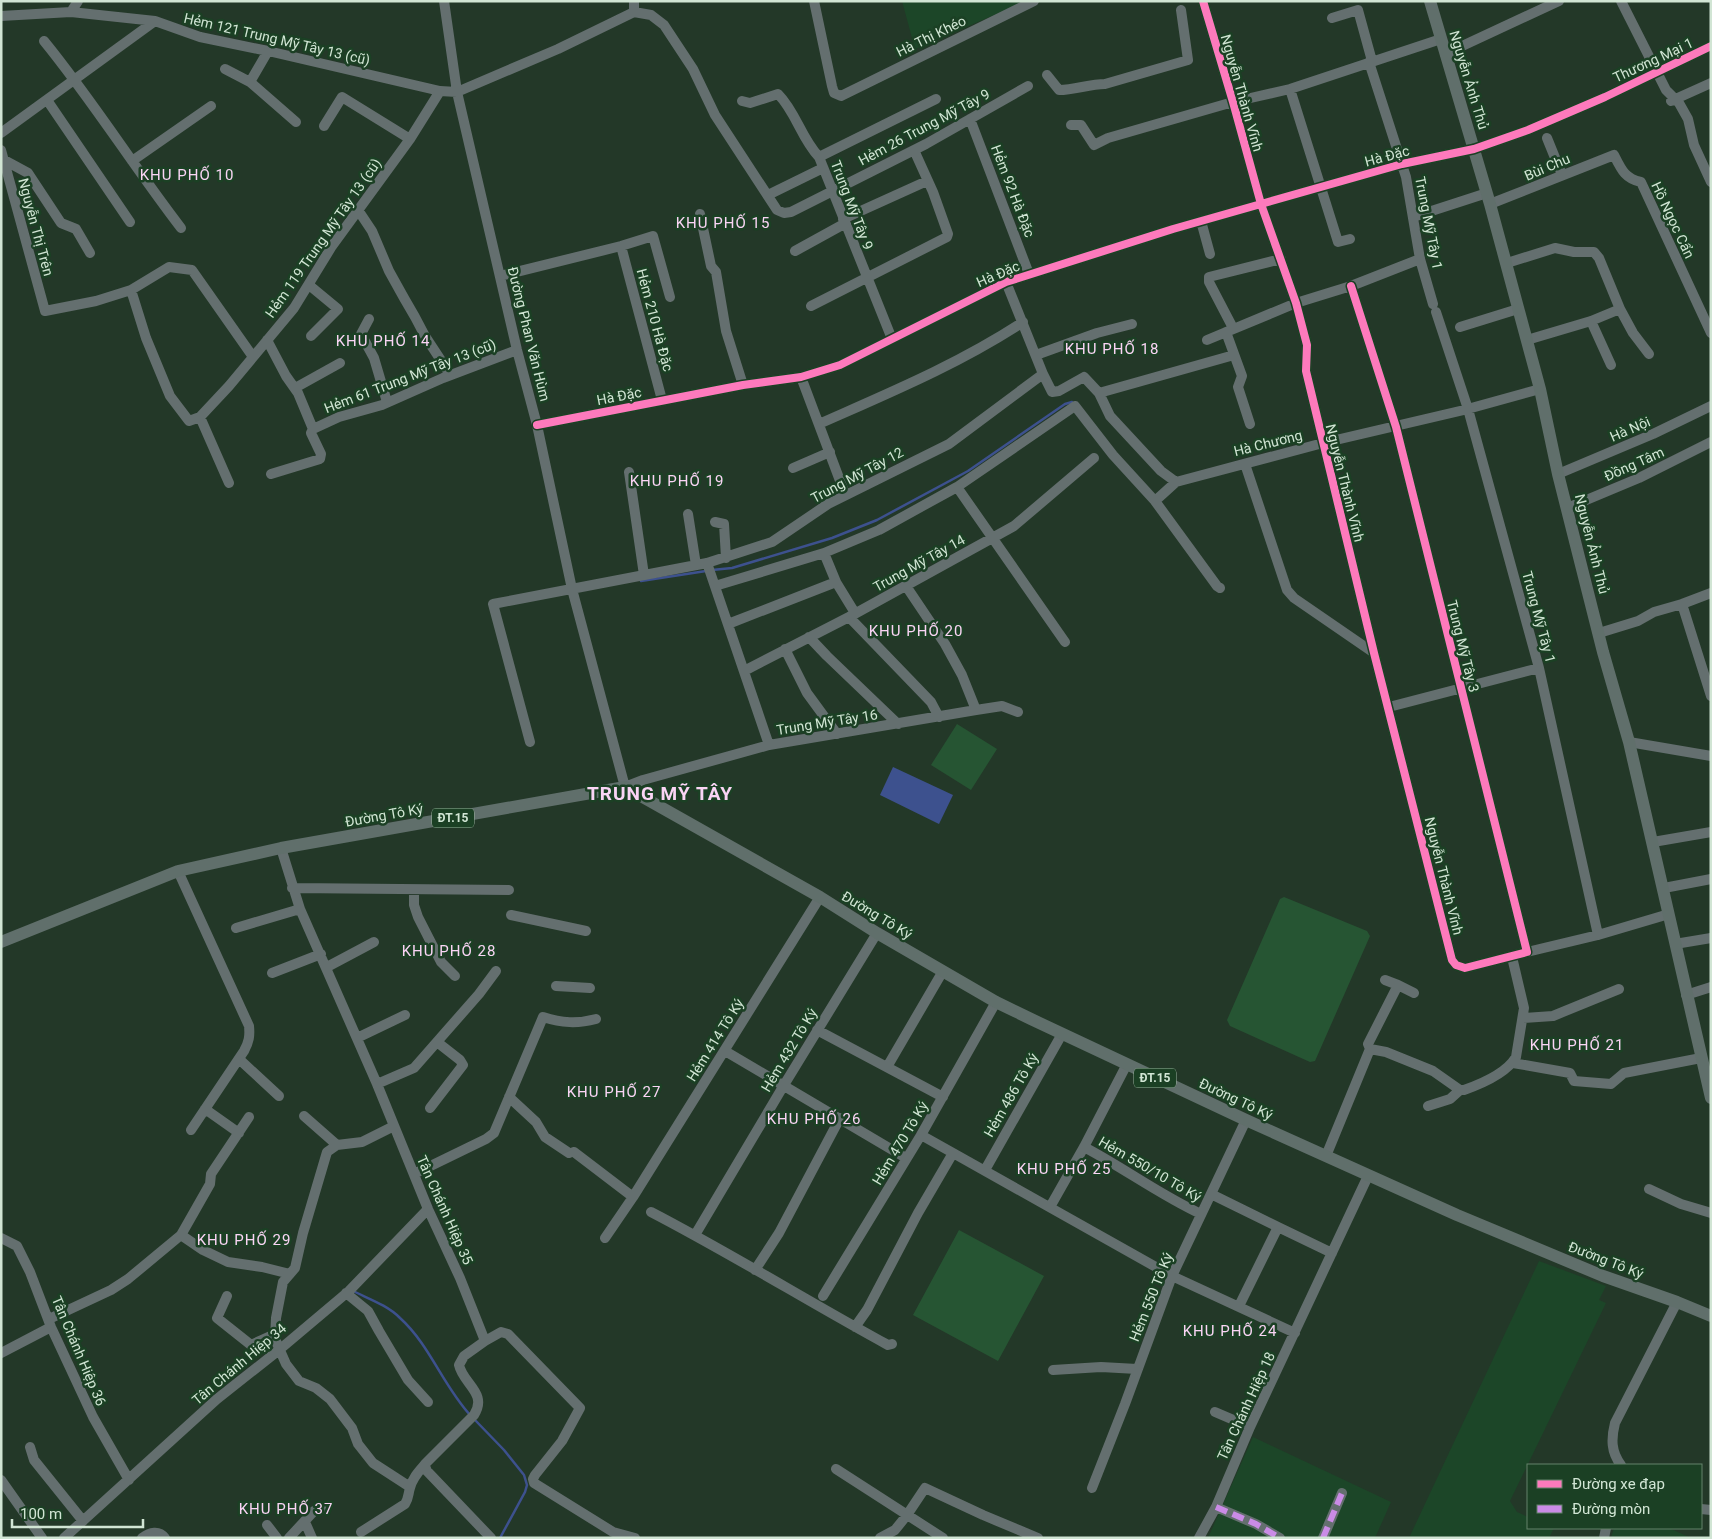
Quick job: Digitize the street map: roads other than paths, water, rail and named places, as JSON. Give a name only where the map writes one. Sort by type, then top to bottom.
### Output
[{"type":"main road","name":"Nguyễn Ảnh Thủ","points":[[1430,1],[1488,198],[1540,389],[1558,474],[1599,633],[1630,742],[1670,914],[1686,995],[1701,1058],[1708,1077],[1711,1098]]},
{"type":"main road","name":"Đường Tô Ký","points":[[1,942],[178,871],[281,848],[625,787],[820,897],[877,933],[996,1002],[1368,1176],[1603,1276],[1711,1316]]},
{"type":"street","points":[[71,12],[78,1]]},
{"type":"street","name":"Đường Phan Văn Hùm","points":[[444,1],[458,92],[516,350],[537,425],[572,589],[625,787]]},
{"type":"street","name":"Hà Thị Khéo","points":[[814,1],[832,86],[834,93],[841,96],[1034,1]]},
{"type":"street","name":"Nguyễn Thành Vĩnh","points":[[1203,1],[1233,102],[1260,204],[1296,303],[1307,345],[1306,371],[1374,653],[1452,960],[1456,965],[1465,968],[1512,957]]},
{"type":"street","points":[[1445,54],[1559,1]]},
{"type":"street","points":[[1621,1],[1666,90],[1688,120],[1694,145],[1711,182]]},
{"type":"street","points":[[458,92],[558,49],[634,7],[651,15],[664,25],[693,69],[715,116],[768,195],[823,168]]},
{"type":"street","points":[[1047,75],[1059,90],[1071,90],[1093,84],[1105,84],[1188,60],[1181,10]]},
{"type":"street","name":"Trung Mỹ Tây 1","points":[[1332,18],[1358,10],[1371,61],[1402,164],[1420,259],[1468,409],[1539,668],[1598,935]]},
{"type":"street","name":"Hẻm 121 Trung Mỹ Tây 13 (cũ)","points":[[1,16],[71,12],[155,21],[200,37],[440,91],[458,92]]},
{"type":"street","points":[[1,133],[155,21]]},
{"type":"street","points":[[1071,125],[1081,125],[1094,145],[1108,138],[1233,102],[1290,89],[1441,39]]},
{"type":"street","points":[[44,41],[76,79],[181,228]]},
{"type":"street","name":"Thương Mại 1","points":[[1474,149],[1528,130],[1606,97],[1711,46]]},
{"type":"street","points":[[250,82],[268,51]]},
{"type":"street","points":[[225,70],[250,82],[296,122]]},
{"type":"street","points":[[1673,100],[1711,83]]},
{"type":"street","name":"Hẻm 26 Trung Mỹ Tây 9","points":[[768,195],[777,210],[784,213],[791,212],[914,150],[1028,86]]},
{"type":"street","points":[[1290,89],[1338,242],[1350,239]]},
{"type":"street","name":"Hẻm 119 Trung Mỹ Tây 13 (cũ)","points":[[200,417],[230,386],[294,308],[332,246],[410,139],[440,91]]},
{"type":"street","name":"Trung Mỹ Tây 9","points":[[742,100],[750,103],[778,94],[786,102],[809,147],[819,156],[892,339]]},
{"type":"street","points":[[324,126],[342,97],[410,139]]},
{"type":"street","points":[[819,156],[936,99]]},
{"type":"street","points":[[46,100],[130,222]]},
{"type":"street","points":[[132,161],[211,106]]},
{"type":"street","name":"Hẻm 92 Hà Đặc","points":[[970,119],[1029,274]]},
{"type":"street","points":[[1547,138],[1562,175]]},
{"type":"street","name":"Hà Đặc","points":[[537,425],[743,385],[801,378],[840,365],[1006,282],[1029,274],[1260,204],[1402,164],[1474,149]]},
{"type":"street","points":[[811,306],[948,236],[938,206],[914,150]]},
{"type":"street","points":[[3,155],[28,172],[61,223],[76,229],[90,253]]},
{"type":"street","name":"Nguyễn Thị Trên","points":[[3,155],[45,311],[96,301],[131,290]]},
{"type":"street","name":"Bùi Chu","points":[[1413,217],[1488,198],[1525,191],[1614,155]]},
{"type":"street","name":"Hồ Ngọc Cẩn","points":[[1614,155],[1624,174],[1632,180],[1641,182],[1711,334]]},
{"type":"street","points":[[794,251],[844,222],[927,181]]},
{"type":"street","points":[[358,210],[372,230],[389,271],[424,336],[449,375]]},
{"type":"street","points":[[700,214],[711,266],[716,272],[726,331],[743,385]]},
{"type":"street","points":[[1201,222],[1210,254]]},
{"type":"street","name":"Hẻm 210 Hà Đặc","points":[[662,400],[621,246],[653,236],[670,297]]},
{"type":"street","points":[[500,276],[621,246]]},
{"type":"street","points":[[1506,264],[1555,248],[1574,252],[1594,252],[1599,258],[1620,309],[1633,333],[1649,354]]},
{"type":"street","points":[[1250,424],[1238,387],[1242,376],[1234,355],[1229,330],[1209,282],[1209,277],[1281,259]]},
{"type":"street","points":[[1207,340],[1296,303],[1351,286],[1420,259]]},
{"type":"street","points":[[229,483],[200,417],[189,421],[170,396],[146,338],[131,290],[169,267],[192,270],[253,357]]},
{"type":"street","points":[[1006,282],[1052,392],[1059,391],[1084,378],[1099,393],[1110,416],[1161,471],[1176,482]]},
{"type":"street","points":[[309,284],[338,310],[311,336]]},
{"type":"street","name":"Trung Mỹ Tây 3","points":[[1351,286],[1396,428],[1527,952]]},
{"type":"street","points":[[1460,327],[1518,309]]},
{"type":"street","points":[[1527,340],[1591,321],[1620,309]]},
{"type":"street","points":[[369,320],[361,334],[374,358],[387,402]]},
{"type":"street","points":[[1591,321],[1611,365]]},
{"type":"street","points":[[819,424],[920,379],[995,340],[1022,322]]},
{"type":"street","points":[[1036,355],[1097,333],[1132,324]]},
{"type":"street","points":[[267,340],[286,376],[295,388],[313,429],[311,433],[321,454],[320,459],[271,474]]},
{"type":"street","name":"Hẻm 61 Trung Mỹ Tây 13 (cũ)","points":[[313,429],[339,417],[387,402],[449,375],[516,350]]},
{"type":"street","points":[[1099,393],[1234,355]]},
{"type":"street","points":[[295,388],[340,362]]},
{"type":"street","name":"Trung Mỹ Tây 12","points":[[530,742],[493,604],[644,575],[706,568],[726,558],[772,542],[845,494],[949,444],[1043,374]]},
{"type":"street","points":[[801,378],[845,494]]},
{"type":"street","name":"Hà Chương","points":[[1155,501],[1176,482],[1323,443],[1396,428],[1540,389]]},
{"type":"street","points":[[715,586],[824,553],[879,530],[957,487],[1076,406],[1113,455],[1155,501],[1220,588]]},
{"type":"street","name":"Hà Nội","points":[[1558,474],[1652,434],[1711,406]]},
{"type":"street","name":"Đồng Tâm","points":[[1567,508],[1639,478],[1711,442]]},
{"type":"street","points":[[793,468],[830,452]]},
{"type":"street","name":"Trung Mỹ Tây 14","points":[[744,671],[906,586],[1014,526],[1094,458]]},
{"type":"street","points":[[1245,464],[1287,590],[1294,598],[1374,653]]},
{"type":"street","points":[[629,472],[644,575]]},
{"type":"street","points":[[957,487],[1065,642]]},
{"type":"street","points":[[688,514],[706,568],[715,586],[769,745]]},
{"type":"street","points":[[715,522],[724,524],[726,558]]},
{"type":"street","points":[[824,553],[852,615],[931,702],[939,717]]},
{"type":"street","points":[[728,624],[836,582]]},
{"type":"street","points":[[906,586],[945,644],[962,675],[976,710]]},
{"type":"street","points":[[1599,633],[1641,620],[1654,612],[1711,594]]},
{"type":"street","points":[[1682,604],[1711,696]]},
{"type":"street","points":[[809,637],[898,724]]},
{"type":"street","points":[[785,649],[808,693],[837,734]]},
{"type":"street","points":[[1389,707],[1539,668]]},
{"type":"street","name":"Trung Mỹ Tây 16","points":[[625,787],[642,780],[769,745],[1002,706],[1018,712]]},
{"type":"street","points":[[1630,742],[1711,756]]},
{"type":"street","points":[[1654,842],[1711,832]]},
{"type":"street","name":"Tân Chánh Hiệp 35","points":[[281,848],[300,909],[327,967],[485,1341]]},
{"type":"street","points":[[178,871],[249,1026],[250,1038],[239,1059],[191,1130]]},
{"type":"street","points":[[1664,888],[1711,879]]},
{"type":"street","points":[[292,888],[509,890]]},
{"type":"street","points":[[414,890],[414,906],[418,917],[444,966],[455,976]]},
{"type":"street","name":"Hẻm 414 Tô Ký","points":[[605,1238],[633,1197],[820,897]]},
{"type":"street","points":[[236,928],[300,909]]},
{"type":"street","points":[[1428,1106],[1450,1099],[1460,1090],[1468,1089],[1488,1080],[1513,1063],[1516,1057],[1524,1008],[1512,957],[1670,914]]},
{"type":"street","points":[[511,915],[586,931]]},
{"type":"street","name":"Hẻm 432 Tô Ký","points":[[696,1235],[784,1084],[877,933]]},
{"type":"street","points":[[1676,944],[1711,938]]},
{"type":"street","points":[[327,967],[374,942]]},
{"type":"street","points":[[272,972],[321,954]]},
{"type":"street","points":[[377,1084],[414,1068],[479,994],[496,971]]},
{"type":"street","points":[[887,1067],[943,971]]},
{"type":"street","points":[[1385,980],[1414,993]]},
{"type":"street","points":[[1326,1156],[1370,1049],[1368,1044],[1398,985]]},
{"type":"street","points":[[556,986],[590,988]]},
{"type":"street","points":[[1686,995],[1711,987]]},
{"type":"street","points":[[1523,1018],[1553,1016],[1619,989]]},
{"type":"street","name":"Hẻm 470 Tô Ký","points":[[823,1296],[921,1135],[996,1002]]},
{"type":"street","points":[[357,1038],[406,1015]]},
{"type":"street","points":[[414,1174],[491,1136],[496,1130],[543,1016],[566,1023],[596,1019]]},
{"type":"street","points":[[817,1030],[943,1097]]},
{"type":"street","name":"Hẻm 486 Tô Ký","points":[[985,1170],[1062,1034]]},
{"type":"street","points":[[430,1108],[463,1065],[460,1060],[437,1042]]},
{"type":"street","points":[[1370,1049],[1386,1052],[1433,1071],[1460,1090]]},
{"type":"street","points":[[725,1051],[784,1084],[906,1158]]},
{"type":"street","points":[[1513,1063],[1570,1073],[1574,1081],[1612,1084],[1624,1073],[1701,1058]]},
{"type":"street","points":[[239,1059],[279,1096]]},
{"type":"street","points":[[1050,1207],[1128,1064]]},
{"type":"street","points":[[509,1097],[536,1122],[545,1137],[572,1152],[633,1197]]},
{"type":"street","points":[[205,1109],[238,1133]]},
{"type":"street","points":[[304,1116],[337,1145]]},
{"type":"street","points":[[1,1353],[128,1279],[181,1235],[207,1190],[211,1179],[210,1174],[249,1117]]},
{"type":"street","points":[[755,1270],[779,1233],[840,1118]]},
{"type":"street","name":"Hẻm 550 Tô Ký","points":[[1092,1488],[1172,1276],[1246,1120]]},
{"type":"street","points":[[394,1126],[362,1142],[337,1145],[331,1148],[324,1158],[295,1268],[283,1282],[275,1334],[279,1350],[286,1364],[299,1380],[316,1388],[330,1399],[352,1428],[358,1444],[372,1463],[410,1487]]},
{"type":"street","points":[[921,1135],[1172,1276],[1295,1333]]},
{"type":"street","name":"Hẻm 550/10 Tô Ký","points":[[1084,1147],[1177,1203],[1201,1214]]},
{"type":"street","points":[[855,1327],[867,1310],[918,1213],[953,1153]]},
{"type":"street","name":"Tân Chánh Hiệp 18","points":[[1199,1538],[1216,1506],[1250,1428],[1368,1176]]},
{"type":"street","points":[[1649,1189],[1681,1204],[1711,1213]]},
{"type":"street","points":[[1211,1194],[1332,1253]]},
{"type":"street","name":"Tân Chánh Hiệp 34","points":[[64,1538],[217,1399],[279,1350],[346,1293],[428,1209]]},
{"type":"street","points":[[651,1212],[696,1235],[855,1327],[888,1345],[892,1344]]},
{"type":"street","points":[[1239,1306],[1278,1227]]},
{"type":"street","points":[[181,1235],[203,1250],[228,1262],[262,1267],[290,1274]]},
{"type":"street","name":"Tân Chánh Hiệp 36","points":[[1,1238],[17,1246],[93,1418],[129,1480]]},
{"type":"street","points":[[346,1293],[368,1311],[408,1380],[428,1402]]},
{"type":"street","points":[[227,1296],[217,1318],[251,1345],[275,1334]]},
{"type":"street","points":[[1620,1464],[1614,1457],[1612,1437],[1615,1423],[1677,1302]]},
{"type":"street","points":[[366,1533],[405,1504],[409,1498],[410,1487],[417,1473],[471,1418],[479,1404],[479,1400],[459,1367],[460,1362],[464,1356],[501,1332],[508,1334],[580,1408],[564,1438],[535,1475],[534,1483],[613,1532],[635,1538]]},
{"type":"street","points":[[1053,1370],[1110,1367],[1138,1369]]},
{"type":"street","points":[[1214,1412],[1250,1428]]},
{"type":"street","points":[[30,1447],[34,1460],[83,1521]]},
{"type":"street","points":[[426,1463],[428,1471],[491,1538]]},
{"type":"street","points":[[836,1469],[943,1538]]},
{"type":"street","points":[[1,1480],[42,1538]]},
{"type":"street","points":[[880,1538],[895,1530],[925,1488],[1038,1538]]},
{"type":"street","points":[[1323,1538],[1342,1493]]},
{"type":"street","points":[[1216,1506],[1262,1527],[1280,1538]]},
{"type":"street","points":[[289,1538],[314,1511],[322,1509]]},
{"type":"street","points":[[305,1522],[312,1538]]},
{"type":"street","points":[[266,1525],[277,1538]]},
{"type":"street","points":[[142,1538],[153,1532],[159,1533],[165,1538]]},
{"type":"water","points":[[893,767],[953,795],[939,824],[880,795]]},
{"type":"waterway","points":[[712,570],[732,568],[832,538],[877,520],[968,471],[1065,404],[1072,402]]},
{"type":"waterway","points":[[641,581],[706,571]]},
{"type":"waterway","points":[[353,1291],[389,1309],[411,1329],[420,1340],[452,1392],[471,1416]]},
{"type":"waterway","points":[[475,1420],[504,1450],[524,1475],[527,1485],[500,1538]]},
{"type":"district","name":"KHU PHỐ 10","points":[[187,175]]},
{"type":"district","name":"KHU PHỐ 15","points":[[723,223]]},
{"type":"district","name":"KHU PHỐ 14","points":[[383,341]]},
{"type":"district","name":"KHU PHỐ 18","points":[[1112,349]]},
{"type":"district","name":"KHU PHỐ 19","points":[[677,481]]},
{"type":"district","name":"KHU PHỐ 20","points":[[916,631]]},
{"type":"district","name":"TRUNG MỸ TÂY","points":[[660,793]]},
{"type":"district","name":"KHU PHỐ 28","points":[[449,951]]},
{"type":"district","name":"KHU PHỐ 21","points":[[1577,1045]]},
{"type":"district","name":"KHU PHỐ 27","points":[[614,1092]]},
{"type":"district","name":"KHU PHỐ 26","points":[[814,1119]]},
{"type":"district","name":"KHU PHỐ 25","points":[[1064,1169]]},
{"type":"district","name":"KHU PHỐ 29","points":[[244,1240]]},
{"type":"district","name":"KHU PHỐ 24","points":[[1230,1331]]},
{"type":"district","name":"KHU PHỐ 37","points":[[286,1509]]}]
